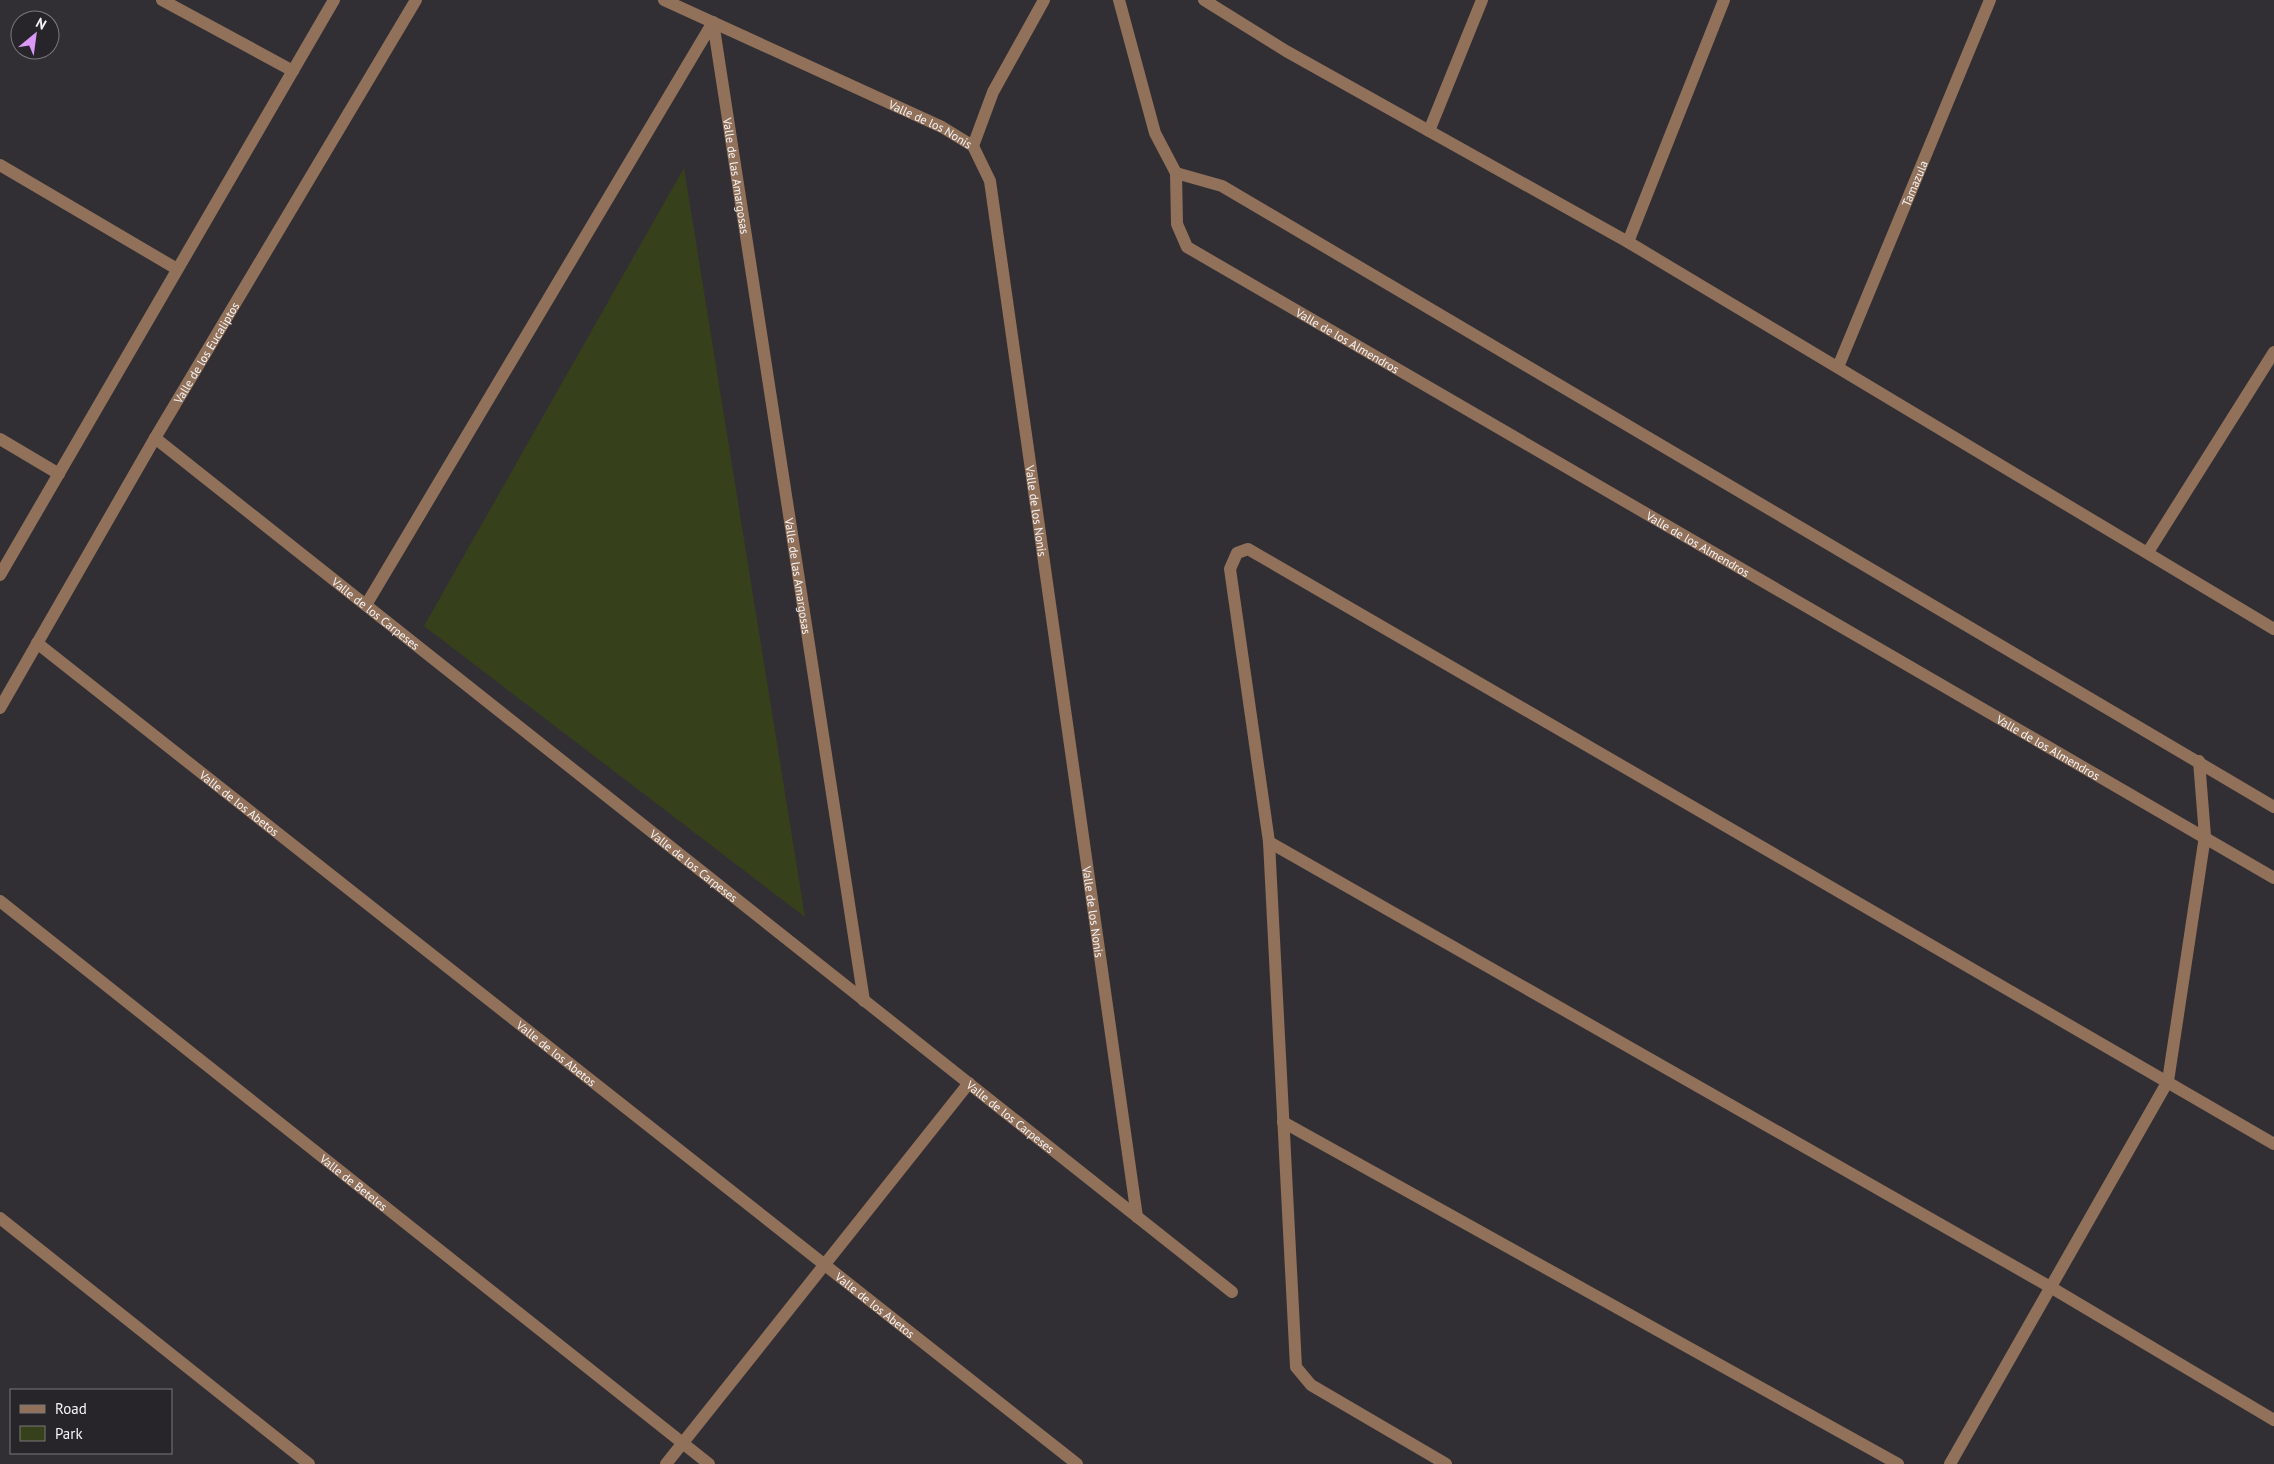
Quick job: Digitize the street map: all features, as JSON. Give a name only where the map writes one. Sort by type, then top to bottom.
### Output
[{"type":"street","points":[[162,0],[293,71]]},
{"type":"street","points":[[0,575],[334,0]]},
{"type":"street","name":"Valle de los Eucaliptos","points":[[0,708],[156,438],[416,0]]},
{"type":"street","name":"Valle de los Nonis","points":[[664,0],[942,127],[973,146],[990,181],[1137,1217]]},
{"type":"street","points":[[973,146],[993,92],[1044,0]]},
{"type":"street","name":"Valle de los Almendros","points":[[1118,0],[1155,133],[1176,173],[1177,224],[1187,247],[2205,836],[2274,878]]},
{"type":"street","points":[[1429,131],[1482,0]]},
{"type":"street","points":[[1628,242],[1724,0]]},
{"type":"street","name":"Tamazula","points":[[1838,367],[1990,0]]},
{"type":"street","points":[[1212,2],[1286,51],[1628,242],[2274,629]]},
{"type":"street","points":[[366,605],[713,22]]},
{"type":"street","name":"Valle de las Amargosas","points":[[713,22],[864,1001]]},
{"type":"street","points":[[0,165],[178,269]]},
{"type":"street","points":[[1176,173],[1222,186],[2274,807]]},
{"type":"street","points":[[2148,552],[2274,352]]},
{"type":"street","name":"Valle de los Carpeses","points":[[156,438],[1232,1292]]},
{"type":"street","points":[[0,439],[59,474]]},
{"type":"street","points":[[1446,1464],[1311,1384],[1296,1366],[1269,842],[1230,568],[1237,553],[1248,549],[2274,1144]]},
{"type":"street","name":"Valle de los Abetos","points":[[37,643],[1077,1464]]},
{"type":"street","points":[[1950,1464],[2052,1288],[2168,1081],[2205,836],[2199,761]]},
{"type":"street","points":[[1269,842],[2052,1288],[2274,1420]]},
{"type":"street","name":"Valle de Beteles","points":[[0,901],[709,1464]]},
{"type":"street","points":[[666,1464],[969,1083]]},
{"type":"street","points":[[1283,1122],[1898,1464]]},
{"type":"street","points":[[0,1218],[309,1464]]},
{"type":"green space","points":[[684,168],[805,917],[424,626]]}]
